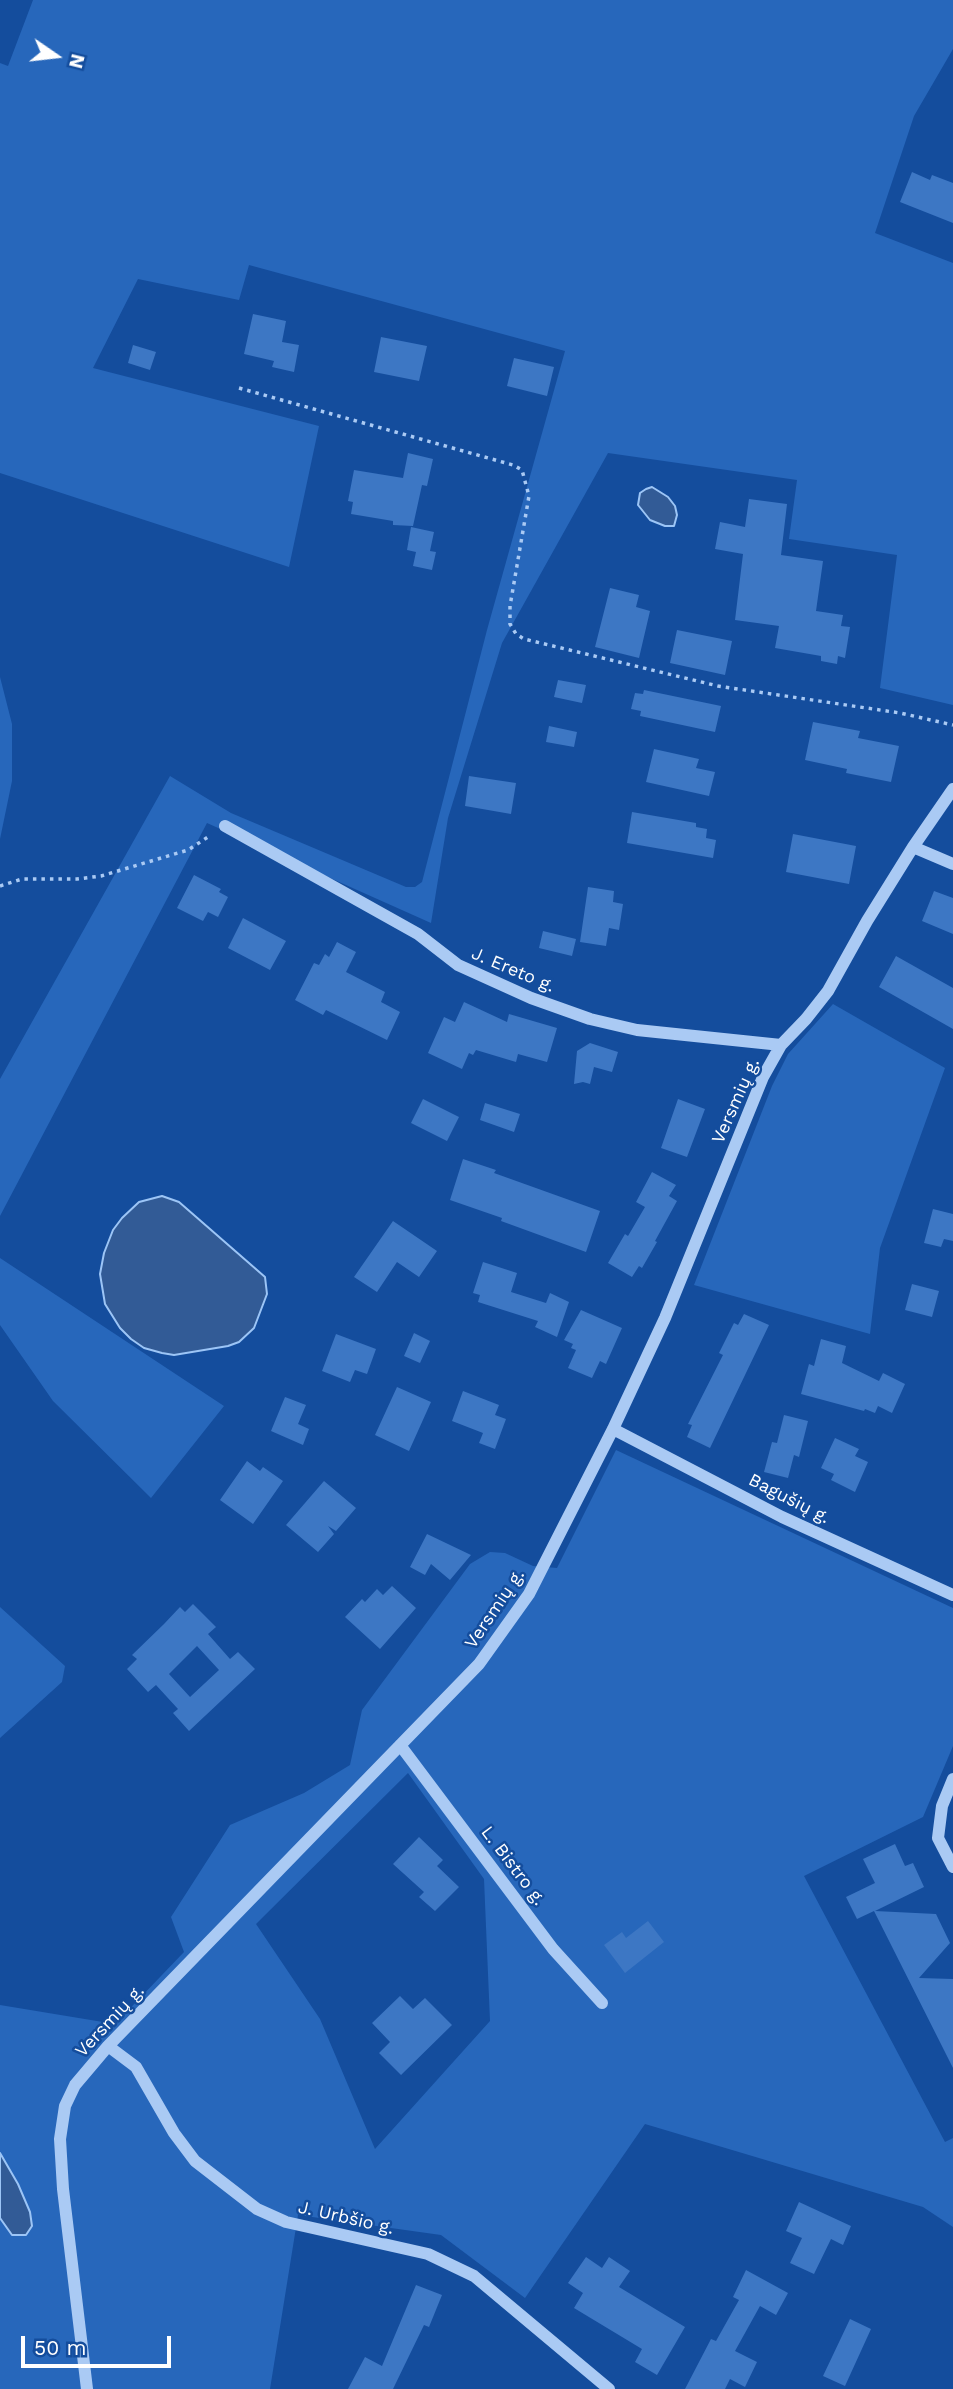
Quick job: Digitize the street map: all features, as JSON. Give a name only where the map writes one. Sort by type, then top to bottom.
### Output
[{"type":"street","name":"Versmių g.","points":[[87,2389],[63,2189],[60,2139],[65,2106],[75,2085],[108,2046],[479,1664],[529,1594],[613,1429],[665,1318],[750,1108],[781,1045],[828,991],[867,921],[953,789]]},
{"type":"street","name":"J. Ereto g.","points":[[225,826],[418,934],[458,965],[531,998],[590,1019],[637,1030],[781,1045]]},
{"type":"street","points":[[913,847],[953,863]]},
{"type":"street","name":"Bagušių g.","points":[[613,1429],[782,1517],[953,1595]]},
{"type":"street","name":"L. Bistro g.","points":[[400,1745],[553,1949],[602,2003]]},
{"type":"street","points":[[953,1779],[942,1806],[938,1838],[953,1867]]},
{"type":"street","name":"J. Urbšio g.","points":[[108,2046],[136,2067],[174,2133],[195,2161],[257,2209],[286,2222],[428,2254],[474,2276],[609,2389]]},
{"type":"path","points":[[239,388],[513,465],[522,470],[529,496],[510,606],[510,624],[516,635],[524,639],[718,685],[900,713],[953,725]]},
{"type":"path","points":[[0,886],[22,879],[101,876],[188,850],[225,826]]},
{"type":"shaded area","points":[[33,0],[953,0],[953,49],[914,116],[875,233],[953,263],[953,705],[880,688],[897,555],[789,539],[797,480],[608,453],[502,643],[448,818],[431,923],[207,823],[0,1216],[0,1079],[170,776],[231,813],[406,887],[415,887],[422,882],[487,630],[565,351],[249,265],[239,300],[138,279],[93,368],[319,426],[289,567],[0,473],[0,63],[8,66]]},
{"type":"shaded area","points":[[652,487],[668,497],[675,506],[677,515],[674,526],[665,526],[650,520],[638,505],[640,493]]},
{"type":"shaded area","points":[[0,677],[12,724],[12,781],[0,839]]},
{"type":"shaded area","points":[[833,1004],[945,1068],[880,1248],[870,1334],[694,1285],[772,1086],[788,1054]]},
{"type":"shaded area","points":[[162,1196],[179,1202],[265,1277],[267,1294],[254,1328],[239,1342],[174,1355],[144,1348],[120,1328],[105,1304],[100,1274],[104,1253],[113,1230],[139,1202]]},
{"type":"shaded area","points":[[0,1258],[224,1406],[151,1498],[53,1401],[0,1325]]},
{"type":"shaded area","points":[[616,1450],[953,1608],[953,1746],[923,1817],[804,1876],[945,2142],[953,2138],[953,2227],[923,2207],[645,2124],[525,2298],[441,2235],[298,2215],[270,2389],[0,2389],[0,2005],[115,2024],[184,1952],[171,1917],[230,1825],[304,1793],[350,1765],[362,1710],[470,1564],[490,1552],[505,1553],[533,1566],[557,1568]],"holes":[[[408,1773],[484,1879],[490,2021],[375,2149],[320,2019],[256,1924]]]},
{"type":"shaded area","points":[[0,1607],[65,1666],[62,1682],[0,1738]]},
{"type":"shaded area","points":[[0,2153],[30,2212],[32,2226],[26,2235],[12,2235],[0,2218]]},
{"type":"building","points":[[912,172],[930,180],[932,175],[953,183],[953,223],[900,202]]},
{"type":"building","points":[[253,314],[286,321],[282,342],[299,345],[294,372],[272,367],[274,361],[244,354]]},
{"type":"building","points":[[381,337],[427,346],[419,381],[374,372]]},
{"type":"building","points":[[133,345],[156,352],[150,370],[128,363]]},
{"type":"building","points":[[514,358],[554,367],[547,396],[507,386]]},
{"type":"building","points":[[408,453],[433,459],[427,486],[422,485],[413,526],[393,525],[393,521],[351,514],[353,502],[348,501],[354,470],[403,478]]},
{"type":"building","points":[[749,499],[787,504],[781,555],[823,561],[816,611],[843,615],[841,626],[850,627],[845,658],[838,656],[837,664],[821,661],[821,656],[775,648],[779,626],[735,620],[743,554],[715,549],[720,522],[745,527]]},
{"type":"building","points":[[411,527],[434,532],[430,551],[436,552],[432,570],[413,566],[416,552],[407,550]]},
{"type":"building","points":[[610,588],[639,595],[636,607],[650,611],[639,658],[595,647]]},
{"type":"building","points":[[677,630],[732,641],[725,675],[670,663]]},
{"type":"building","points":[[558,680],[586,685],[582,703],[554,697]]},
{"type":"building","points":[[644,690],[721,706],[715,732],[640,716],[641,711],[631,709],[635,693],[643,694]]},
{"type":"building","points":[[813,722],[860,731],[858,738],[899,746],[891,782],[846,773],[847,769],[805,760]]},
{"type":"building","points":[[549,726],[577,732],[574,747],[546,742]]},
{"type":"building","points":[[654,749],[699,759],[696,768],[715,772],[709,796],[646,782]]},
{"type":"building","points":[[469,776],[516,783],[511,814],[465,806]]},
{"type":"building","points":[[632,812],[696,823],[696,827],[707,829],[706,838],[716,840],[713,858],[627,843]]},
{"type":"building","points":[[793,834],[856,846],[849,884],[786,872]]},
{"type":"building","points":[[194,875],[221,889],[219,892],[228,897],[218,917],[208,912],[203,921],[177,908]]},
{"type":"building","points":[[588,887],[614,891],[613,902],[623,904],[619,930],[609,928],[606,946],[580,942]]},
{"type":"building","points":[[934,891],[953,898],[953,934],[922,921]]},
{"type":"building","points":[[243,918],[286,941],[270,970],[228,948]]},
{"type":"building","points":[[543,931],[576,939],[572,956],[539,948]]},
{"type":"building","points":[[337,942],[356,952],[346,972],[385,992],[381,1002],[400,1012],[387,1040],[326,1010],[323,1015],[295,1000],[314,963],[319,965],[325,954],[329,957]]},
{"type":"building","points":[[896,956],[953,988],[953,1029],[879,987]]},
{"type":"building","points":[[464,1002],[507,1022],[509,1014],[557,1028],[547,1062],[518,1054],[516,1062],[476,1050],[473,1055],[469,1053],[462,1069],[428,1053],[444,1017],[455,1022]]},
{"type":"building","points":[[590,1043],[618,1052],[612,1072],[594,1067],[590,1084],[574,1084],[577,1051]]},
{"type":"building","points":[[423,1099],[459,1117],[447,1141],[411,1123]]},
{"type":"building","points":[[678,1099],[705,1109],[687,1157],[661,1148]]},
{"type":"building","points":[[485,1103],[520,1114],[514,1132],[480,1120]]},
{"type":"building","points":[[463,1159],[600,1211],[586,1252],[450,1200]]},
{"type":"building","points":[[652,1172],[676,1185],[669,1196],[677,1201],[642,1268],[639,1266],[632,1277],[608,1263],[645,1207],[636,1202]]},
{"type":"building","points":[[933,1209],[953,1214],[953,1241],[944,1239],[941,1247],[924,1243]]},
{"type":"building","points":[[393,1221],[437,1251],[419,1277],[397,1262],[377,1292],[354,1277]]},
{"type":"building","points":[[483,1262],[517,1273],[511,1292],[546,1303],[550,1293],[569,1302],[557,1337],[535,1327],[538,1321],[478,1302],[480,1295],[473,1293]]},
{"type":"building","points":[[912,1284],[939,1291],[932,1317],[905,1310]]},
{"type":"building","points":[[581,1310],[622,1328],[606,1364],[600,1361],[592,1378],[568,1368],[576,1350],[571,1348],[573,1344],[564,1340]]},
{"type":"building","points":[[744,1314],[769,1325],[710,1448],[687,1437],[692,1425],[688,1424],[723,1355],[719,1353],[734,1323],[738,1325]]},
{"type":"building","points":[[414,1333],[430,1341],[420,1363],[404,1356]]},
{"type":"building","points":[[336,1334],[376,1349],[367,1374],[355,1370],[350,1382],[322,1371]]},
{"type":"building","points":[[821,1339],[846,1346],[842,1363],[879,1381],[883,1373],[905,1384],[892,1413],[878,1406],[875,1413],[801,1394],[809,1364],[814,1366]]},
{"type":"building","points":[[397,1387],[431,1402],[409,1451],[375,1435]]},
{"type":"building","points":[[463,1391],[499,1405],[495,1415],[506,1419],[495,1449],[479,1443],[483,1433],[452,1421]]},
{"type":"building","points":[[285,1397],[306,1405],[298,1424],[309,1429],[303,1445],[271,1431]]},
{"type":"building","points":[[784,1415],[808,1421],[799,1457],[794,1455],[788,1478],[764,1472],[772,1442],[777,1443]]},
{"type":"building","points":[[835,1438],[859,1449],[855,1456],[868,1462],[855,1492],[831,1480],[834,1474],[821,1468]]},
{"type":"building","points":[[247,1461],[260,1471],[263,1467],[283,1481],[253,1524],[220,1500]]},
{"type":"building","points":[[324,1481],[356,1508],[336,1531],[328,1526],[334,1534],[318,1552],[286,1525]]},
{"type":"building","points":[[427,1534],[471,1555],[450,1580],[431,1564],[425,1575],[410,1567]]},
{"type":"building","points":[[392,1586],[416,1608],[380,1649],[345,1617],[362,1599],[365,1602],[377,1589],[383,1595]]},
{"type":"building","points":[[193,1604],[216,1627],[208,1634],[230,1659],[238,1652],[255,1669],[189,1731],[173,1713],[178,1709],[156,1685],[148,1692],[127,1669],[137,1659],[132,1655],[180,1607],[185,1612]],"holes":[[[197,1646],[219,1670],[190,1697],[169,1674]]]},
{"type":"building","points":[[419,1837],[443,1860],[437,1866],[459,1887],[435,1911],[419,1897],[424,1892],[393,1864]]},
{"type":"building","points":[[895,1844],[905,1866],[913,1863],[924,1887],[875,1911],[936,1914],[950,1943],[919,1978],[953,1979],[953,2068],[874,1911],[857,1919],[846,1897],[875,1883],[863,1859]]},
{"type":"building","points":[[648,1921],[664,1942],[625,1973],[604,1945],[622,1932],[626,1938]]},
{"type":"building","points":[[400,1996],[413,2009],[425,1998],[452,2025],[401,2075],[379,2053],[390,2042],[372,2023]]},
{"type":"building","points":[[799,2202],[851,2226],[843,2245],[831,2239],[814,2274],[790,2263],[802,2238],[786,2231]]},
{"type":"building","points":[[586,2257],[602,2268],[609,2257],[630,2271],[619,2287],[685,2327],[657,2375],[635,2362],[642,2349],[574,2308],[583,2293],[568,2283]]},
{"type":"building","points":[[746,2270],[788,2293],[776,2315],[760,2306],[735,2351],[757,2362],[745,2387],[730,2379],[725,2389],[685,2389],[711,2339],[716,2341],[739,2300],[733,2297]]},
{"type":"building","points":[[416,2285],[442,2295],[429,2327],[424,2325],[393,2389],[348,2389],[365,2357],[382,2366]]},
{"type":"building","points":[[850,2319],[871,2329],[845,2386],[823,2376]]}]
